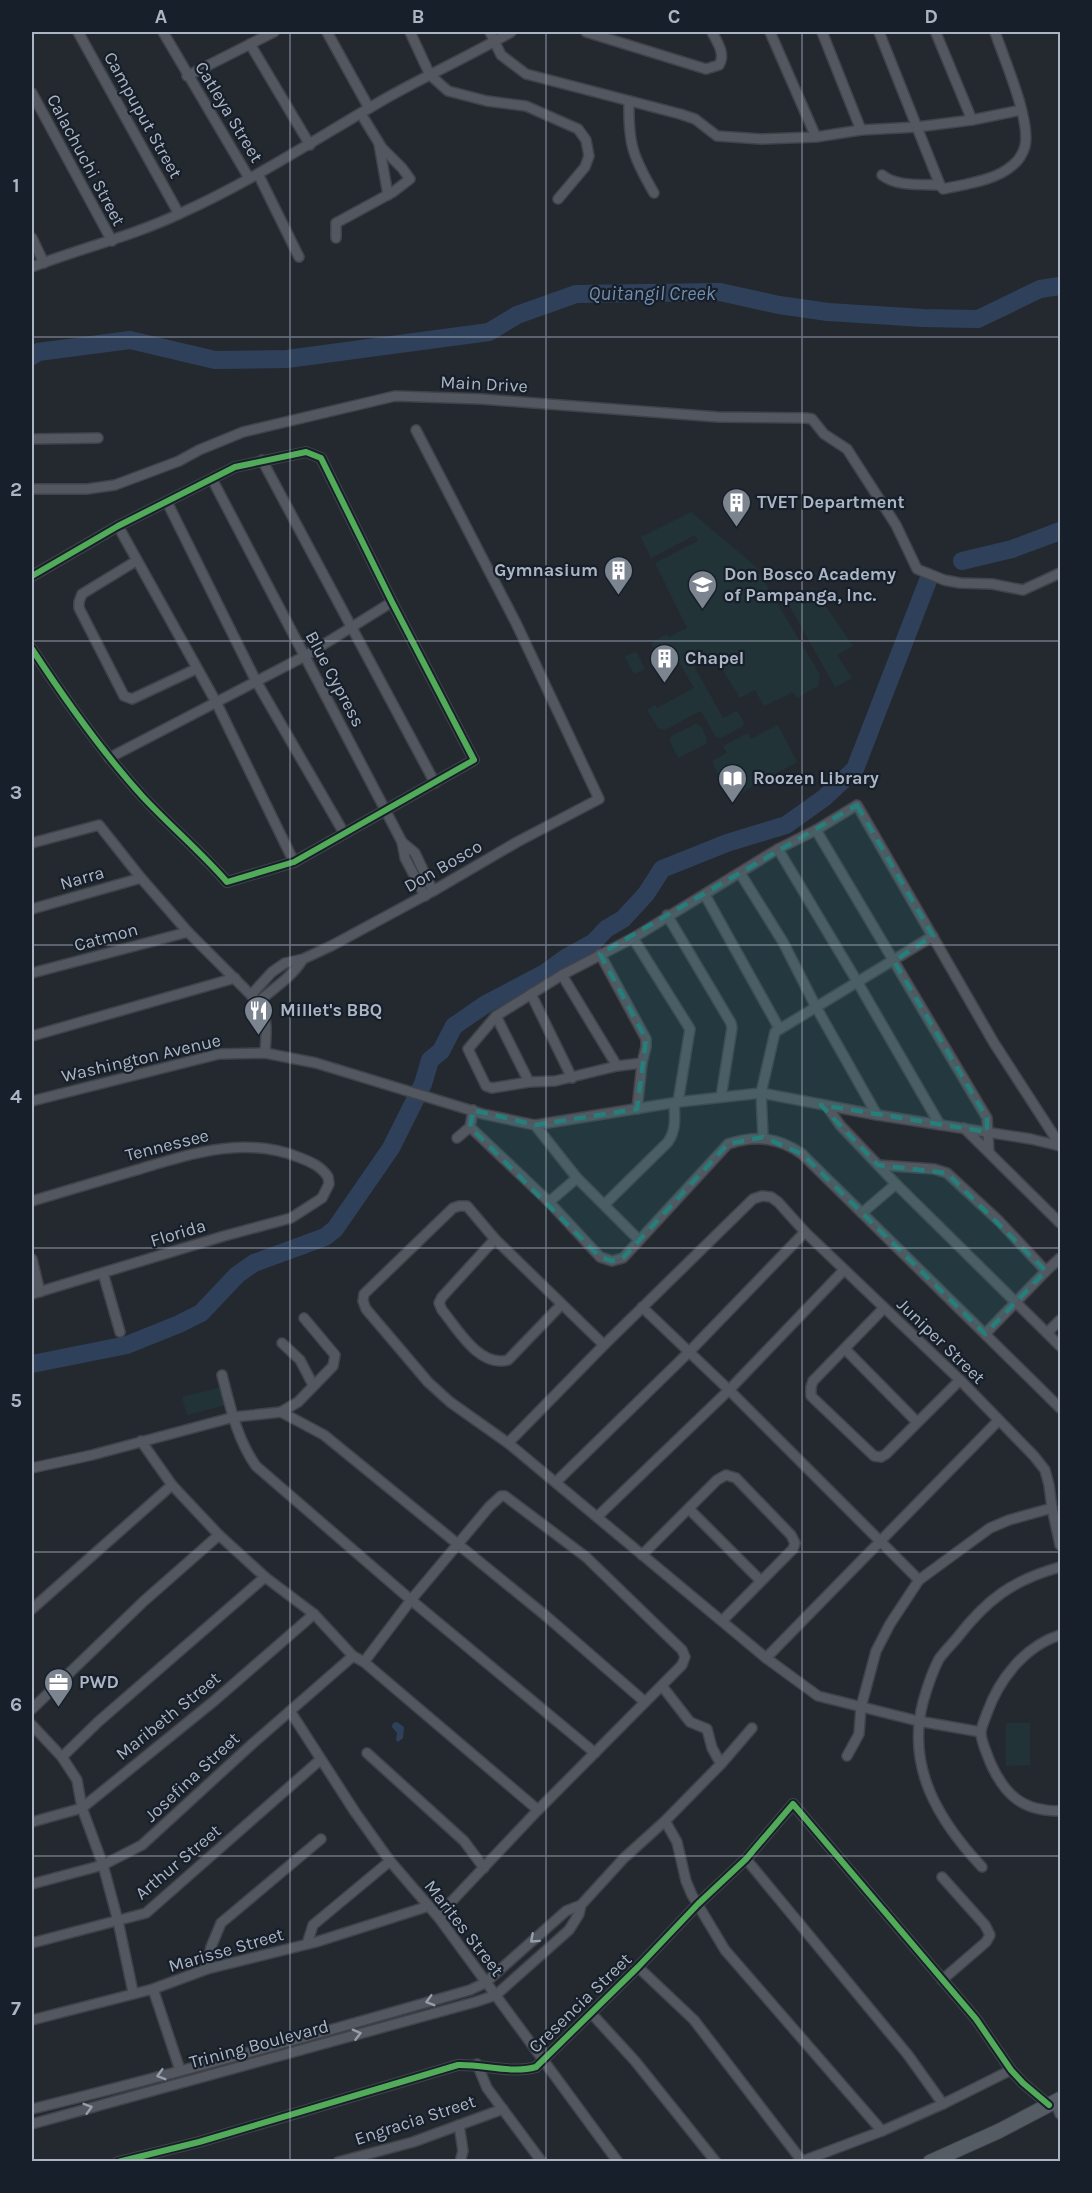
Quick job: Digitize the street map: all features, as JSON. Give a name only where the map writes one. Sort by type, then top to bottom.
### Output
[{"type":"main road","points":[[930,2162],[1056,2105]]},
{"type":"street","name":"Campuput Street","points":[[78,32],[179,214]]},
{"type":"street","name":"Catleya Street","points":[[163,32],[187,76],[253,176],[299,257]]},
{"type":"street","points":[[187,76],[274,32]]},
{"type":"street","points":[[327,32],[369,108]]},
{"type":"street","points":[[410,32],[430,75],[451,93],[526,106],[579,129],[586,140],[589,156],[585,167],[558,199]]},
{"type":"street","points":[[490,32],[501,55],[526,74],[695,119],[717,136],[761,139],[816,137],[861,130],[972,120],[1022,110]]},
{"type":"street","points":[[32,267],[112,242],[179,214],[310,145],[369,108],[511,32]]},
{"type":"street","points":[[586,32],[706,69],[719,65],[722,59],[712,32]]},
{"type":"street","points":[[770,32],[816,137]]},
{"type":"street","points":[[822,32],[861,130]]},
{"type":"street","points":[[879,32],[940,185],[944,189],[979,181],[1012,166],[1023,153],[1026,136],[1022,110],[995,32]]},
{"type":"street","points":[[938,32],[972,120]]},
{"type":"street","points":[[250,44],[310,145]]},
{"type":"street","name":"Calachuchi Street","points":[[32,93],[112,242]]},
{"type":"street","points":[[629,101],[629,131],[636,161],[654,193]]},
{"type":"street","points":[[336,238],[336,223],[388,195],[410,179],[379,144],[361,114]]},
{"type":"street","points":[[379,144],[388,195]]},
{"type":"street","points":[[882,175],[890,181],[899,183],[940,185]]},
{"type":"street","points":[[32,238],[44,263]]},
{"type":"street","name":"Main Drive","points":[[32,489],[100,488],[116,485],[243,432],[388,397],[595,407],[682,415],[812,418],[824,434],[847,449],[896,525],[917,568],[944,580],[960,584],[992,584],[1023,590],[1060,573]]},
{"type":"street","name":"Don Bosco","points":[[255,999],[272,972],[285,963],[303,959],[429,894],[526,837],[599,799],[516,623],[416,430]]},
{"type":"street","points":[[32,439],[98,438]]},
{"type":"street","points":[[32,576],[118,526],[235,467],[306,452],[321,458],[474,760],[472,764],[294,862],[227,882],[144,798],[109,758],[68,704],[32,649]]},
{"type":"street","points":[[262,460],[435,783]]},
{"type":"street","name":"Blue Cypress","points":[[212,479],[402,842],[402,851],[429,894]]},
{"type":"street","points":[[167,502],[256,681],[344,833]]},
{"type":"street","points":[[118,526],[216,702],[294,862]]},
{"type":"street","points":[[136,561],[82,594],[79,602],[79,608],[124,696],[132,699],[196,669]]},
{"type":"street","points":[[109,758],[305,656],[392,602]]},
{"type":"street","points":[[642,1063],[617,1066],[555,1081],[528,1082],[492,1088],[486,1086],[468,1052],[470,1044],[496,1016],[562,975],[633,938],[667,915],[705,895],[778,849],[816,830],[857,805],[1019,1083],[1060,1146]]},
{"type":"street","points":[[32,843],[99,825],[188,932],[264,1010],[265,1053]]},
{"type":"street","points":[[816,830],[987,1119],[989,1152]]},
{"type":"street","points":[[778,849],[940,1125]]},
{"type":"street","points":[[740,873],[783,942],[816,1007],[877,1115]]},
{"type":"street","name":"Narra","points":[[32,909],[141,878]]},
{"type":"street","points":[[705,895],[779,1028]]},
{"type":"street","points":[[667,915],[731,1023],[721,1097]]},
{"type":"street","name":"Catmon","points":[[32,973],[188,932]]},
{"type":"street","points":[[763,1137],[761,1094],[773,1037],[779,1028],[858,983],[933,936]]},
{"type":"street","points":[[605,1204],[673,1135],[676,1103],[690,1029],[633,938]]},
{"type":"street","points":[[600,954],[646,1039],[637,1109]]},
{"type":"street","points":[[562,975],[617,1066]]},
{"type":"street","points":[[32,1036],[235,978]]},
{"type":"street","points":[[531,994],[572,1078]]},
{"type":"street","points":[[496,1016],[528,1082]]},
{"type":"street","name":"Washington Avenue","points":[[32,1101],[219,1054],[265,1053],[330,1067],[473,1110],[535,1125]]},
{"type":"street","points":[[639,1239],[577,1178],[535,1125],[676,1103],[761,1094],[827,1107],[1031,1138],[1060,1146]]},
{"type":"street","points":[[827,1107],[840,1125],[896,1184],[1060,1346]]},
{"type":"street","points":[[457,1138],[470,1127],[473,1110]]},
{"type":"street","points":[[470,1127],[549,1203],[582,1239],[606,1260],[612,1261],[623,1258],[728,1144],[763,1137],[788,1144],[802,1154],[1060,1408]]},
{"type":"street","points":[[964,1128],[1060,1223]]},
{"type":"street","name":"Tennessee","points":[[32,1201],[195,1152],[232,1147],[262,1148],[289,1153],[318,1165],[328,1177],[326,1191]]},
{"type":"street","points":[[878,1165],[934,1169],[948,1173],[999,1221],[1046,1271]]},
{"type":"street","points":[[549,1203],[577,1178]]},
{"type":"street","points":[[862,1213],[896,1184]]},
{"type":"street","name":"Florida","points":[[36,1293],[291,1218],[316,1204],[326,1191]]},
{"type":"street","name":"Juniper Street","points":[[642,1307],[753,1199],[762,1196],[771,1197],[883,1309],[960,1380],[1034,1456],[1045,1470],[1060,1545]]},
{"type":"street","points":[[604,1345],[495,1239],[467,1206],[453,1208],[364,1294],[363,1301],[366,1309],[428,1382],[450,1402],[508,1443],[766,1658],[818,1696],[918,1722],[981,1732]]},
{"type":"street","points":[[556,1482],[689,1352],[805,1232]]},
{"type":"street","points":[[495,1239],[439,1302],[441,1310],[476,1352],[493,1362],[507,1360],[561,1305]]},
{"type":"street","points":[[986,1334],[1060,1258]]},
{"type":"street","points":[[32,1259],[36,1293]]},
{"type":"street","points":[[597,1517],[729,1390],[844,1270]]},
{"type":"street","points":[[103,1273],[120,1332]]},
{"type":"street","points":[[508,1443],[642,1307],[729,1390],[919,1580]]},
{"type":"street","points":[[883,1309],[813,1381],[811,1387],[812,1396],[874,1456],[881,1457],[886,1454],[960,1380]]},
{"type":"street","points":[[32,1468],[92,1455],[234,1417],[281,1412],[298,1402],[333,1366],[335,1355],[304,1318]]},
{"type":"street","points":[[1047,1333],[1060,1320]]},
{"type":"street","points":[[282,1343],[300,1360],[313,1385]]},
{"type":"street","points":[[845,1349],[917,1422]]},
{"type":"street","points":[[222,1375],[246,1452],[256,1466],[411,1600],[595,1753]]},
{"type":"street","points":[[281,1412],[324,1435],[458,1543],[645,1702]]},
{"type":"street","points":[[766,1658],[998,1421]]},
{"type":"street","points":[[141,1441],[172,1485],[219,1535],[265,1577],[314,1614],[353,1656],[364,1662],[538,1810]]},
{"type":"street","points":[[642,1555],[721,1476],[731,1476],[744,1486],[791,1535],[795,1543],[793,1549],[723,1620]]},
{"type":"street","points":[[32,1608],[172,1485]]},
{"type":"street","points":[[364,1662],[458,1543],[493,1503],[505,1496],[586,1557],[682,1650],[685,1657],[682,1665],[538,1810],[452,1901],[439,1918]]},
{"type":"street","points":[[689,1509],[760,1580]]},
{"type":"street","points":[[847,1756],[859,1734],[861,1707],[876,1651],[890,1624],[919,1580],[990,1528],[1009,1521],[1055,1511]]},
{"type":"street","points":[[32,1709],[144,1601],[219,1535]]},
{"type":"street","points":[[982,1867],[964,1848],[931,1795],[922,1771],[918,1748],[918,1722],[926,1692],[940,1658],[970,1621],[1007,1589],[1032,1575],[1060,1567]]},
{"type":"street","points":[[62,1757],[98,1722],[265,1577]]},
{"type":"street","name":"Maribeth Street","points":[[32,1821],[82,1808],[214,1701],[314,1614]]},
{"type":"street","points":[[1060,1635],[1040,1645],[1005,1675],[990,1704],[981,1732],[996,1776],[1008,1793],[1032,1807],[1060,1811]]},
{"type":"street","name":"Josefina Street","points":[[32,1884],[103,1865],[142,1845],[353,1656]]},
{"type":"street","points":[[662,1686],[690,1722],[707,1729],[712,1748],[721,1764]]},
{"type":"street","name":"Marites Street","points":[[290,1711],[320,1760],[390,1861],[439,1918],[618,2162]]},
{"type":"street","points":[[32,1725],[62,1757],[76,1780],[82,1808],[103,1865],[133,1992]]},
{"type":"street","points":[[485,1983],[566,1911],[581,1905],[624,1858],[665,1821],[721,1764],[752,1728]]},
{"type":"street","points":[[367,1753],[464,1840],[484,1868]]},
{"type":"street","name":"Arthur Street","points":[[32,1943],[146,1913],[320,1760]]},
{"type":"street","name":"Cresencia Street","points":[[118,2162],[199,2142],[458,2065],[477,2064],[527,2069],[536,2067],[592,2014],[698,1904],[746,1859],[793,1804],[942,1980]]},
{"type":"street","points":[[665,1821],[677,1842],[686,1881],[725,1950],[882,2132]]},
{"type":"street","points":[[207,1969],[211,1947],[221,1923],[321,1839]]},
{"type":"street","points":[[746,1859],[908,2055],[942,2104]]},
{"type":"street","points":[[307,1944],[313,1925],[390,1861]]},
{"type":"street","points":[[942,1877],[985,1925],[990,1935],[986,1942],[942,1980],[985,2031],[1011,2070],[1023,2083],[1056,2105]]},
{"type":"street","points":[[496,1995],[568,1930],[579,1914],[581,1905]]},
{"type":"street","name":"Marisse Street","points":[[32,2020],[133,1992],[153,1989],[207,1969],[307,1944],[429,1906]]},
{"type":"street","points":[[638,1967],[694,2020],[800,2161],[882,2132],[1011,2070]]},
{"type":"street","name":"Trining Boulevard","points":[[32,2109],[385,2014],[470,1990],[485,1983]]},
{"type":"street","points":[[153,1989],[184,2069],[192,2079]]},
{"type":"street","name":"Trining Boulevard","points":[[32,2124],[496,1995]]},
{"type":"street","points":[[592,2014],[635,2061],[716,2162]]},
{"type":"street","points":[[477,2064],[488,2088],[542,2162]]},
{"type":"street","points":[[113,2089],[117,2100]]},
{"type":"street","name":"Engracia Street","points":[[338,2162],[412,2142],[503,2109]]},
{"type":"street","points":[[459,2125],[463,2151],[460,2162]]},
{"type":"highlighted area","points":[[857,805],[933,936],[894,961],[987,1118],[987,1132],[821,1105],[878,1165],[947,1173],[1046,1271],[985,1334],[802,1154],[763,1137],[728,1144],[623,1258],[612,1261],[600,1257],[470,1127],[473,1110],[535,1125],[637,1109],[646,1039],[600,954]]},
{"type":"shaded area","points":[[691,512],[755,566],[820,675],[818,686],[797,698],[793,692],[764,706],[755,690],[740,698],[714,656],[694,666],[723,718],[737,711],[744,722],[743,726],[721,738],[716,737],[701,711],[664,730],[658,728],[647,710],[655,705],[657,708],[694,688],[675,655],[661,661],[651,643],[667,634],[669,637],[687,628],[655,563],[698,541],[695,535],[651,558],[641,537]]},
{"type":"shaded area","points":[[813,588],[853,646],[837,655],[852,678],[835,687],[788,603]]},
{"type":"shaded area","points":[[636,651],[645,669],[634,674],[625,657]]},
{"type":"shaded area","points":[[696,724],[701,726],[707,739],[706,744],[678,758],[669,739]]},
{"type":"shaded area","points":[[778,725],[797,762],[730,799],[712,761],[727,753],[723,746],[748,733],[751,739]]},
{"type":"shaded area","points":[[221,1387],[226,1405],[187,1415],[182,1397]]},
{"type":"shaded area","points":[[1006,1723],[1030,1723],[1030,1765],[1006,1766]]},
{"type":"water","points":[[397,1722],[404,1727],[403,1738],[398,1742],[397,1733],[392,1727],[393,1723]]},
{"type":"waterway","name":"Quitangil Creek","points":[[32,356],[38,352],[130,340],[215,360],[287,359],[489,332],[517,315],[576,294],[720,292],[779,305],[828,312],[978,319],[1040,289],[1060,286]]},
{"type":"waterway","points":[[962,561],[1012,549],[1060,531]]},
{"type":"waterway","points":[[32,1364],[127,1345],[179,1324],[201,1313],[237,1275],[254,1263],[325,1237],[335,1229],[391,1148],[423,1084],[430,1060],[441,1051],[454,1026],[486,1004],[545,973],[594,942],[606,929],[623,919],[646,894],[662,869],[727,843],[786,825],[824,798],[855,769],[929,578]]},
{"type":"cycle path","points":[[32,576],[118,526],[235,467],[306,452],[321,458],[474,760],[294,862],[227,882],[128,780],[84,725],[32,649]]},
{"type":"cycle path","points":[[118,2162],[199,2142],[458,2065],[517,2070],[536,2067],[638,1967],[698,1904],[746,1859],[793,1804],[976,2019],[1011,2070],[1049,2105]]},
{"type":"place","name":"TVET Department","points":[[736,528]]},
{"type":"place","name":"Gymnasium","points":[[619,596]]},
{"type":"place","name":"Don Bosco Academy of Pampanga, Inc.","points":[[703,610]]},
{"type":"place","name":"Chapel","points":[[664,684]]},
{"type":"place","name":"Roozen Library","points":[[732,804]]},
{"type":"place","name":"Millet's BBQ","points":[[259,1036]]},
{"type":"place","name":"PWD","points":[[58,1708]]}]
